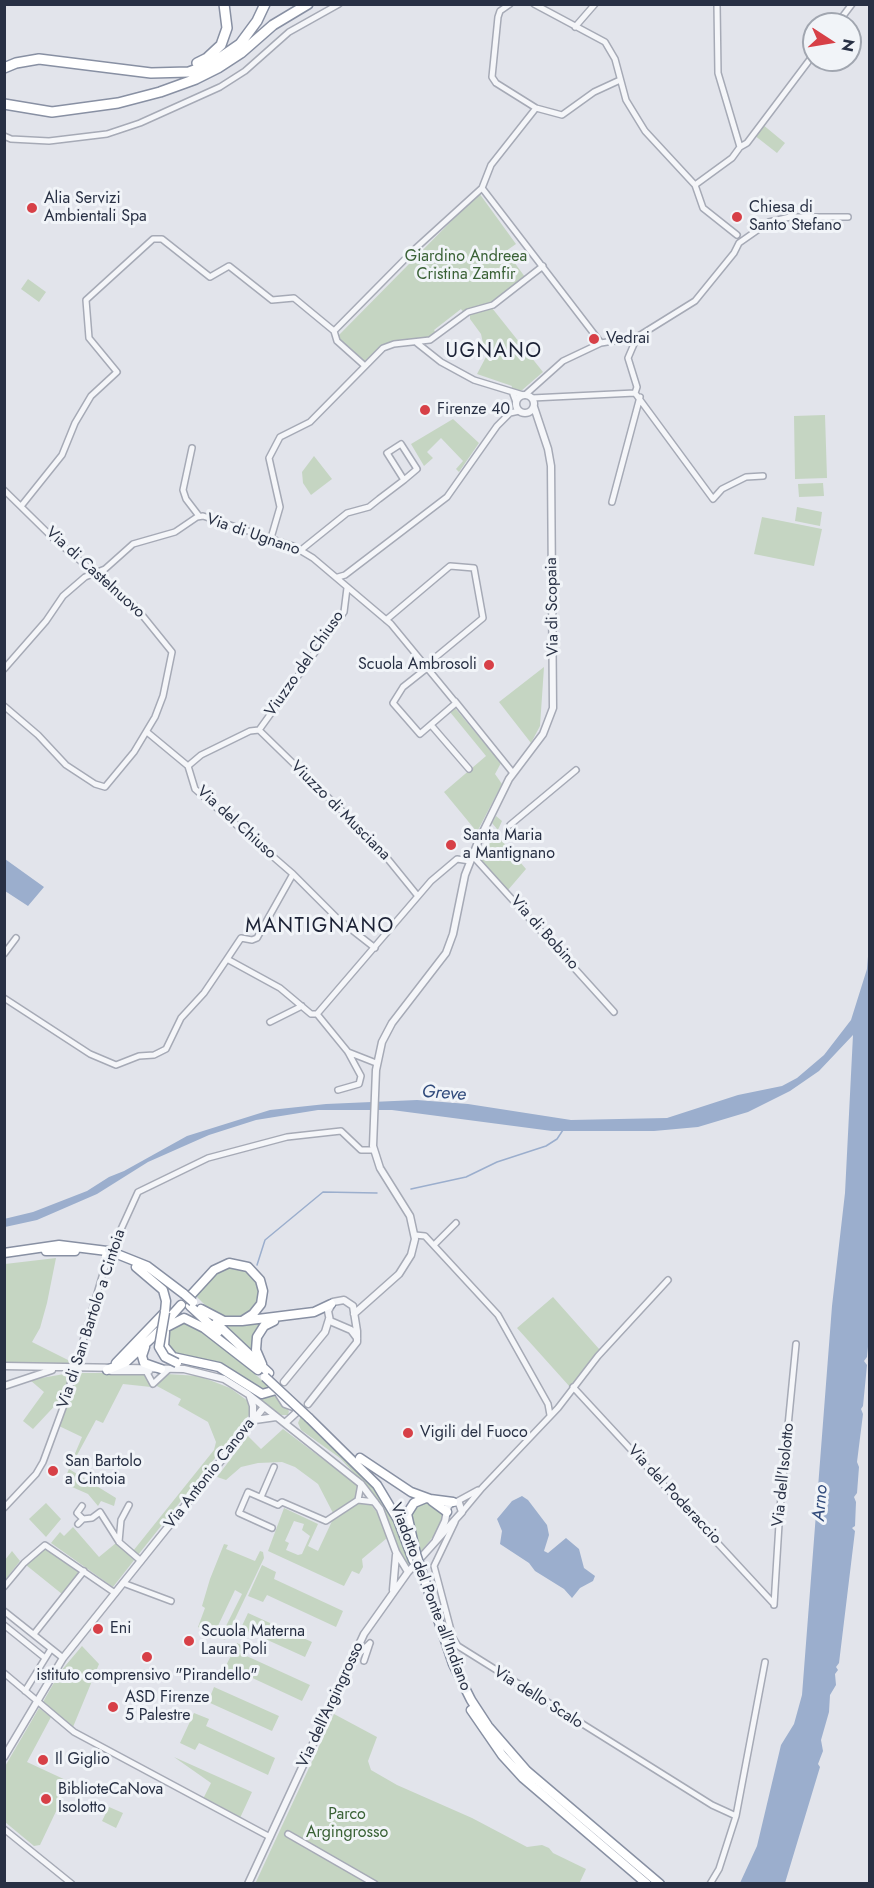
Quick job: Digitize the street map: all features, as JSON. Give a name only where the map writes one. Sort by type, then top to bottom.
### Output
[{"type":"highway","points":[[151,73],[186,67],[203,61],[214,53],[227,28],[224,4]]},
{"type":"highway","points":[[4,68],[16,63],[39,59],[151,73],[189,72],[221,58],[245,38],[266,4]]},
{"type":"highway","points":[[230,60],[255,33],[266,4]]},
{"type":"highway","points":[[4,104],[52,112],[118,103],[196,79],[230,60],[273,26],[308,4]]},
{"type":"highway","name":"Viadotto del Ponte all'Indiano","points":[[4,1253],[59,1245],[109,1255],[147,1266],[187,1300],[311,1416],[363,1469],[381,1491],[398,1520],[446,1647],[463,1685],[500,1747],[531,1785],[647,1884]]},
{"type":"highway","name":"Viadotto del Ponte all'Indiano","points":[[4,1259],[65,1251],[109,1255],[136,1267],[201,1309],[264,1372]]},
{"type":"highway","points":[[104,1370],[123,1364],[159,1331],[219,1267],[234,1263],[248,1267],[260,1280],[263,1295],[258,1309],[242,1322]]},
{"type":"highway","points":[[136,1267],[163,1290],[165,1312],[159,1347],[165,1357],[177,1363],[199,1365],[232,1374]]},
{"type":"highway","points":[[201,1309],[224,1321],[242,1322],[314,1312],[331,1304]]},
{"type":"highway","points":[[104,1370],[122,1358],[165,1312]]},
{"type":"highway","points":[[314,1312],[328,1317]]},
{"type":"highway","points":[[159,1331],[183,1318],[194,1321],[264,1372]]},
{"type":"highway","points":[[264,1372],[257,1354],[257,1337],[267,1324],[280,1318]]},
{"type":"highway","points":[[168,1326],[164,1342],[171,1355],[214,1365],[262,1394],[276,1390]]},
{"type":"highway","points":[[147,1343],[142,1354],[143,1361],[150,1367],[165,1369]]},
{"type":"highway","name":"Viadotto del Ponte all'Indiano","points":[[311,1416],[360,1458],[380,1481],[395,1504],[414,1564]]},
{"type":"highway","points":[[360,1458],[394,1483],[428,1498],[447,1513]]},
{"type":"highway","points":[[414,1564],[407,1514],[414,1503],[428,1498],[454,1502]]},
{"type":"highway","name":"Viadotto del Ponte all'Indiano","points":[[500,1747],[660,1884]]},
{"type":"street","points":[[4,136],[10,140],[49,141],[107,134],[140,123],[220,87],[245,70],[289,32],[339,4]]},
{"type":"street","points":[[496,4],[500,11],[492,77],[536,108],[562,115],[594,92],[620,80]]},
{"type":"street","points":[[500,11],[510,4]]},
{"type":"street","points":[[534,4],[605,42],[615,59],[626,100],[645,130],[695,185],[704,208],[737,235],[739,243]]},
{"type":"street","points":[[575,27],[595,4]]},
{"type":"street","points":[[717,4],[718,73],[740,147]]},
{"type":"street","points":[[695,185],[732,158],[740,147],[747,143],[802,70]]},
{"type":"street","points":[[334,331],[416,248],[482,188],[491,165],[536,108]]},
{"type":"street","points":[[482,188],[601,343]]},
{"type":"street","points":[[516,402],[526,396],[563,361],[601,343],[637,337],[695,301],[734,253],[739,243],[769,222],[790,217],[848,217]]},
{"type":"street","points":[[737,235],[742,234],[745,237]]},
{"type":"street","points":[[22,506],[62,455],[75,423],[91,396],[117,372],[89,339],[86,300],[153,239],[162,239],[210,277],[229,266],[272,300],[294,297],[334,331],[337,341],[365,366]]},
{"type":"street","points":[[271,538],[280,510],[269,463],[273,446],[282,435],[310,422],[387,346],[417,344],[430,340],[468,312],[493,305],[543,266]]},
{"type":"street","points":[[612,502],[637,395],[637,387],[628,358],[637,337]]},
{"type":"street","points":[[430,340],[434,357]]},
{"type":"street","points":[[417,344],[434,357],[476,380],[513,394],[542,399],[637,395]]},
{"type":"street","points":[[513,394],[522,412],[542,430]]},
{"type":"street","points":[[637,395],[713,499],[722,489],[746,477],[764,476]]},
{"type":"street","points":[[526,396],[534,407]]},
{"type":"street","points":[[338,577],[345,575],[447,497],[497,426],[509,413],[522,412],[534,407],[542,399]]},
{"type":"street","name":"Via di Scopaia","points":[[415,1235],[410,1216],[379,1165],[374,1150],[372,1128],[376,1064],[388,1028],[433,973],[448,949],[471,858],[513,773],[543,734],[551,716],[554,696],[551,478],[548,449],[534,407]]},
{"type":"street","points":[[301,550],[342,516],[369,507],[404,480],[417,469],[401,444],[387,453],[404,480]]},
{"type":"street","points":[[192,448],[183,490],[186,499],[200,516]]},
{"type":"street","name":"Via di Castelnuovo","points":[[4,490],[55,540],[134,605],[172,652],[163,696],[147,732]]},
{"type":"street","name":"Via di Ugnano","points":[[4,669],[46,621],[63,596],[94,572],[105,569],[133,544],[175,532],[200,516],[271,538],[301,550],[338,577],[347,588],[386,620],[513,773]]},
{"type":"street","points":[[386,620],[450,566],[474,568],[484,616],[403,687],[393,703],[420,734],[456,703]]},
{"type":"street","name":"Viuzzo del Chiuso","points":[[188,766],[201,755],[250,731],[259,730],[344,612],[347,588]]},
{"type":"street","points":[[4,706],[38,735],[66,765],[103,788],[147,732]]},
{"type":"street","points":[[431,725],[469,769]]},
{"type":"street","name":"Viuzzo di Musciana","points":[[259,730],[374,842],[417,895]]},
{"type":"street","name":"Via del Chiuso","points":[[147,732],[188,766],[195,789],[293,874],[338,919],[375,948]]},
{"type":"street","points":[[510,825],[576,770]]},
{"type":"street","points":[[227,959],[280,988],[311,1014],[317,1014],[375,948],[417,895],[455,860],[471,858]]},
{"type":"street","name":"Via di Bobino","points":[[471,858],[615,1011]]},
{"type":"street","points":[[4,998],[90,1054],[110,1064],[121,1065],[139,1056],[154,1055],[166,1049],[181,1018],[204,993],[241,939],[257,938],[293,874]]},
{"type":"street","points":[[4,954],[16,938]]},
{"type":"street","points":[[270,1022],[302,1006]]},
{"type":"street","points":[[317,1014],[348,1053],[362,1080],[359,1084],[338,1090]]},
{"type":"street","points":[[348,1053],[376,1064]]},
{"type":"street","name":"Via di San Bartolo a Cintoia","points":[[4,1508],[39,1470],[64,1405],[109,1255],[138,1192],[193,1164],[242,1147],[328,1131],[343,1131],[361,1150],[374,1150]]},
{"type":"street","points":[[434,1245],[456,1223]]},
{"type":"street","points":[[284,1382],[326,1332],[350,1323],[354,1315],[392,1283],[405,1267],[412,1251],[415,1235],[422,1235],[434,1245],[498,1315],[548,1404],[550,1415]]},
{"type":"street","name":"Via dell'Argingrosso","points":[[248,1884],[366,1631],[390,1596],[414,1564],[550,1415],[668,1280]]},
{"type":"street","points":[[326,1332],[331,1304],[338,1300],[349,1302],[375,1296]]},
{"type":"street","points":[[307,1404],[351,1352],[357,1338],[354,1315],[349,1302]]},
{"type":"street","points":[[328,1317],[341,1327],[351,1330],[357,1338]]},
{"type":"street","name":"Via dell'Isolotto","points":[[774,1605],[796,1344]]},
{"type":"street","points":[[6,1366],[146,1371],[165,1369]]},
{"type":"street","points":[[6,1366],[15,1375],[8,1384]]},
{"type":"street","points":[[8,1384],[58,1369]]},
{"type":"street","points":[[146,1371],[153,1384],[165,1369]]},
{"type":"street","points":[[104,1370],[188,1369],[212,1374],[248,1394],[264,1407]]},
{"type":"street","name":"Via del Poderaccio","points":[[573,1387],[774,1605]]},
{"type":"street","points":[[276,1390],[285,1404],[297,1412]]},
{"type":"street","points":[[248,1394],[253,1406],[252,1421],[264,1416],[276,1416]]},
{"type":"street","name":"Via Antonio Canova","points":[[4,1757],[63,1658],[264,1407],[361,1484],[375,1502],[386,1522],[396,1552],[390,1596]]},
{"type":"street","points":[[285,1423],[297,1412]]},
{"type":"street","points":[[291,1428],[297,1412]]},
{"type":"street","points":[[261,1497],[274,1467]]},
{"type":"street","points":[[357,1500],[361,1484]]},
{"type":"street","name":"Via dell'Argingrosso","points":[[436,1540],[447,1513],[447,1506],[482,1488]]},
{"type":"street","points":[[272,1528],[239,1514],[248,1492],[278,1504],[282,1502],[326,1521],[357,1500],[375,1502]]},
{"type":"street","points":[[454,1502],[461,1504],[462,1512]]},
{"type":"street","points":[[119,1542],[121,1520],[129,1505]]},
{"type":"street","points":[[82,1506],[77,1513],[82,1519]]},
{"type":"street","points":[[78,1524],[82,1519],[92,1518],[100,1512],[119,1542],[141,1560]]},
{"type":"street","points":[[447,1513],[455,1520]]},
{"type":"street","name":"Via dello Scalo","points":[[455,1520],[434,1566],[453,1638],[458,1646],[712,1805],[736,1816]]},
{"type":"street","points":[[4,1587],[24,1563],[44,1545],[115,1593]]},
{"type":"street","name":"Via Antonio Canova","points":[[396,1552],[414,1564]]},
{"type":"street","name":"Via Antonio Canova","points":[[396,1562],[403,1579]]},
{"type":"street","points":[[34,1634],[84,1571]]},
{"type":"street","points":[[123,1582],[171,1601]]},
{"type":"street","points":[[4,1611],[63,1658]]},
{"type":"street","points":[[11,1616],[4,1624],[45,1658]]},
{"type":"street","points":[[351,1663],[370,1643],[364,1661]]},
{"type":"street","points":[[25,1691],[51,1649]]},
{"type":"street","points":[[710,1884],[719,1869],[736,1816],[765,1662]]},
{"type":"street","points":[[4,1673],[71,1729],[92,1742],[270,1836]]},
{"type":"street","points":[[4,1829],[72,1883]]},
{"type":"street","points":[[288,1834],[375,1884]]},
{"type":"green space","points":[[762,124],[785,143],[777,153],[754,135]]},
{"type":"green space","name":"Giardino Andreea Cristina Zamfir","points":[[479,193],[516,244],[506,251],[525,277],[490,304],[464,313],[461,309],[434,330],[436,333],[429,338],[391,342],[362,363],[337,337]]},
{"type":"green space","points":[[28,279],[46,292],[39,302],[21,289]]},
{"type":"green space","points":[[492,308],[543,372],[521,391],[511,390],[512,386],[477,374],[486,357],[481,334],[470,319],[470,314]]},
{"type":"green space","points":[[825,415],[827,478],[795,479],[794,416]]},
{"type":"green space","points":[[453,419],[479,443],[459,472],[456,469],[463,461],[441,438],[427,452],[433,458],[424,466],[411,444]]},
{"type":"green space","points":[[314,456],[332,479],[311,495],[303,483],[302,472]]},
{"type":"green space","points":[[823,483],[824,496],[799,497],[798,484]]},
{"type":"green space","points":[[797,507],[822,512],[820,526],[795,521]]},
{"type":"green space","points":[[762,517],[822,529],[814,566],[754,554]]},
{"type":"green space","points":[[544,667],[540,726],[531,743],[499,702]]},
{"type":"green space","points":[[455,708],[501,763],[495,774],[502,784],[477,832],[444,792],[486,756],[450,712]]},
{"type":"green space","points":[[496,816],[502,821],[496,834],[526,869],[508,890],[476,858],[479,853],[484,855],[497,829],[492,823]]},
{"type":"green space","points":[[56,1258],[40,1328],[32,1342],[74,1363],[5,1363],[5,1264]]},
{"type":"green space","points":[[235,1265],[255,1275],[261,1293],[255,1307],[245,1317],[228,1319],[209,1309],[195,1295],[216,1272]]},
{"type":"green space","points":[[553,1297],[600,1350],[570,1387],[517,1328]]},
{"type":"green space","points":[[185,1321],[223,1344],[272,1390],[260,1389],[238,1373],[220,1365],[175,1355],[168,1348],[169,1329]]},
{"type":"green space","points":[[259,1323],[254,1354],[223,1325],[230,1326]]},
{"type":"green space","points":[[70,1373],[63,1397],[33,1429],[23,1421],[44,1392],[30,1380]]},
{"type":"green space","points":[[76,1373],[144,1373],[151,1387],[123,1384],[103,1423],[96,1420],[76,1457],[74,1456],[82,1437],[59,1426]]},
{"type":"green space","points":[[167,1374],[199,1376],[230,1388],[248,1401],[250,1414],[138,1555],[133,1551],[214,1450],[216,1442],[208,1422],[178,1405],[181,1399],[155,1385]]},
{"type":"green space","points":[[276,1395],[289,1411],[288,1415],[280,1415],[259,1398]]},
{"type":"green space","points":[[301,1416],[376,1489],[393,1517],[411,1564],[407,1565],[402,1560],[389,1522],[373,1494],[340,1458],[301,1430],[298,1423]]},
{"type":"green space","points":[[283,1429],[352,1481],[358,1487],[356,1498],[333,1513],[318,1484],[295,1467],[282,1462],[258,1463],[241,1467],[226,1480],[217,1477],[248,1436],[261,1449]]},
{"type":"green space","points":[[69,1469],[116,1498],[114,1506],[101,1501],[98,1506],[88,1494],[63,1483]]},
{"type":"green space","points":[[426,1501],[442,1511],[443,1518],[436,1533],[420,1553],[410,1511]]},
{"type":"green space","points":[[46,1503],[61,1519],[46,1537],[29,1519]]},
{"type":"green space","points":[[359,1503],[371,1505],[379,1515],[387,1538],[362,1559],[363,1567],[359,1574],[352,1571],[344,1586],[268,1551],[284,1508],[318,1524],[308,1546],[318,1551],[333,1519]],"holes":[[[294,1521],[304,1524],[302,1530],[310,1536],[302,1554],[298,1555],[286,1550],[289,1543],[285,1541]]]},
{"type":"green space","points":[[73,1527],[99,1557],[116,1543],[135,1559],[113,1587],[51,1543],[60,1532],[64,1536]]},
{"type":"green space","points":[[224,1544],[228,1545],[226,1549],[255,1561],[260,1551],[263,1552],[264,1558],[225,1640],[198,1627],[205,1608],[202,1606]],"holes":[[[235,1590],[242,1594],[222,1634],[216,1630]]]},
{"type":"green space","points":[[45,1547],[79,1572],[62,1594],[26,1565]]},
{"type":"green space","points":[[12,1551],[20,1561],[5,1580],[5,1560]]},
{"type":"green space","points":[[262,1565],[276,1572],[274,1579],[343,1611],[336,1627],[267,1595],[263,1602],[248,1596]]},
{"type":"green space","points":[[248,1613],[312,1642],[305,1657],[241,1628]]},
{"type":"green space","points":[[237,1643],[243,1646],[240,1653],[310,1685],[302,1701],[233,1669],[229,1676],[223,1672]]},
{"type":"green space","points":[[82,1646],[99,1664],[73,1727],[43,1702],[60,1672]]},
{"type":"green space","points":[[214,1687],[279,1716],[272,1731],[208,1702]]},
{"type":"green space","points":[[39,1708],[51,1717],[27,1762],[70,1782],[40,1845],[34,1846],[5,1822],[4,1768]]},
{"type":"green space","points":[[194,1713],[209,1719],[206,1726],[275,1758],[268,1775],[199,1743],[195,1750],[180,1743]]},
{"type":"green space","name":"Parco Argingrosso","points":[[334,1714],[377,1737],[368,1761],[371,1770],[397,1785],[472,1818],[527,1847],[542,1845],[549,1848],[553,1853],[586,1869],[579,1884],[255,1884]]},
{"type":"green space","points":[[174,1757],[252,1792],[240,1818],[203,1799],[211,1783]]},
{"type":"green space","points":[[109,1807],[123,1813],[116,1828],[102,1821]]},
{"type":"water","points":[[5,859],[44,887],[28,906],[5,891]]},
{"type":"water","name":"Arno","points":[[869,944],[870,1326],[867,1357],[864,1361],[867,1365],[861,1409],[863,1414],[857,1462],[859,1467],[857,1493],[854,1497],[856,1502],[855,1526],[852,1528],[855,1531],[839,1663],[835,1674],[836,1685],[830,1695],[829,1712],[821,1740],[823,1751],[818,1764],[820,1767],[785,1883],[740,1883],[757,1846],[781,1745],[794,1724],[802,1695],[832,1306],[845,1193],[853,1035],[819,1071],[790,1091],[748,1112],[698,1127],[654,1131],[552,1131],[392,1110],[318,1110],[256,1120],[209,1135],[148,1162],[97,1194],[37,1220],[5,1227],[4,1219],[33,1212],[87,1191],[187,1136],[270,1110],[326,1104],[417,1100],[468,1104],[571,1120],[667,1118],[738,1095],[782,1086],[797,1078],[824,1055],[851,1020],[867,969]]},
{"type":"water","points":[[522,1496],[528,1500],[547,1525],[549,1535],[544,1551],[548,1553],[566,1538],[579,1549],[584,1568],[595,1576],[593,1581],[580,1588],[572,1598],[564,1589],[535,1571],[529,1563],[500,1544],[502,1531],[497,1519],[512,1501]]},
{"type":"waterway","points":[[411,1189],[466,1177],[497,1162],[546,1146],[557,1139],[563,1130]]},
{"type":"waterway","points":[[257,1265],[265,1240],[323,1192],[377,1193]]},
{"type":"place","name":"Alia Servizi Ambientali Spa","points":[[32,208]]},
{"type":"place","name":"Chiesa di Santo Stefano","points":[[737,217]]},
{"type":"place","name":"Vedrai","points":[[594,339]]},
{"type":"place","name":"Firenze 40","points":[[425,410]]},
{"type":"place","name":"Scuola Ambrosoli","points":[[489,665]]},
{"type":"place","name":"Santa Maria a Mantignano","points":[[451,845]]},
{"type":"place","name":"Vigili del Fuoco","points":[[408,1433]]},
{"type":"place","name":"San Bartolo a Cintoia","points":[[53,1471]]},
{"type":"place","name":"Eni","points":[[98,1629]]},
{"type":"place","name":"Scuola Materna Laura Poli","points":[[189,1641]]},
{"type":"place","name":"istituto comprensivo \"Pirandello\"","points":[[147,1657]]},
{"type":"place","name":"ASD Firenze 5 Palestre","points":[[113,1707]]},
{"type":"place","name":"Il Giglio","points":[[43,1760]]},
{"type":"place","name":"BiblioteCaNova Isolotto","points":[[46,1799]]},
{"type":"district","name":"UGNANO","points":[[494,352]]},
{"type":"district","name":"MANTIGNANO","points":[[320,927]]},
{"type":"water label","name":"Greve","points":[[444,1094]]}]
